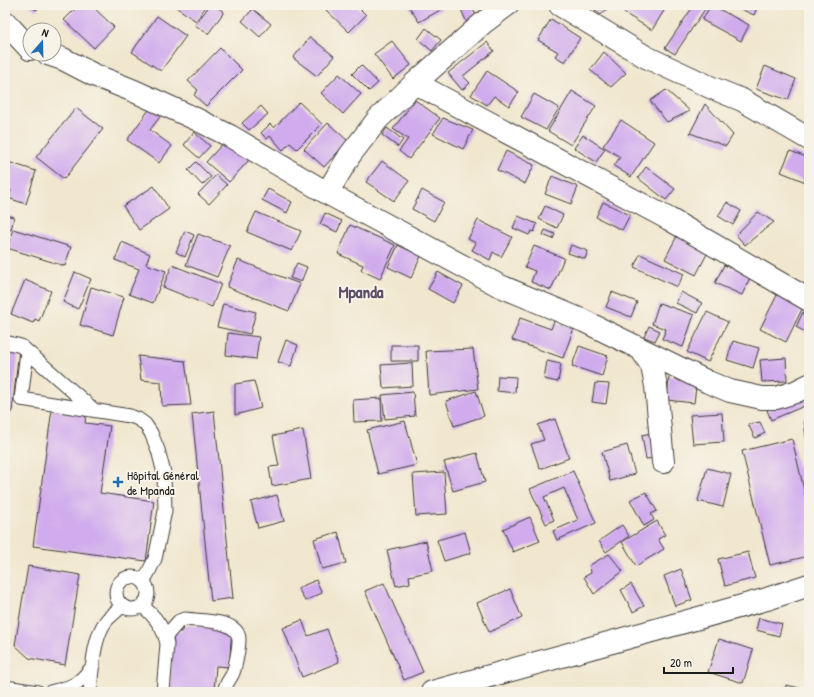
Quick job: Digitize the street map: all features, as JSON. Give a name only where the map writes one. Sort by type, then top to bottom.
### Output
[{"type":"street","points":[[327,193],[350,155],[374,125],[415,83],[483,23],[507,5]]},
{"type":"street","points":[[560,5],[646,57],[742,100],[809,139]]},
{"type":"street","points":[[5,22],[22,40]]},
{"type":"street","points":[[62,60],[196,119],[230,136],[327,193],[498,285],[584,321],[708,382],[730,391],[762,398],[776,398],[795,392],[809,385]]},
{"type":"street","points":[[415,83],[669,219],[809,300]]},
{"type":"street","points":[[640,349],[652,366],[656,386],[663,462]]},
{"type":"street","points":[[432,692],[767,599],[809,585]]},
{"type":"lane","points":[[5,342],[21,346],[94,410]]},
{"type":"lane","points":[[27,352],[21,399],[118,413],[138,419],[145,424],[151,433],[158,450],[164,473],[165,511],[156,559],[144,581]]},
{"type":"lane","points":[[128,577],[133,577],[144,581],[148,591],[146,602],[142,606],[132,610],[122,606],[116,598],[116,587],[119,582],[128,577]]},
{"type":"lane","points":[[90,692],[93,666],[100,631],[106,621],[122,606]]},
{"type":"lane","points":[[142,606],[156,618],[166,636],[167,644],[163,692]]},
{"type":"lane","points":[[166,636],[178,621],[184,619],[224,623],[237,631],[239,639],[234,671],[226,683],[224,692]]},
{"type":"lane","points":[[50,692],[74,685],[81,681],[93,666]]},
{"type":"lane","points":[[5,687],[38,692]]},
{"type":"building","points":[[29,5],[41,5],[36,10]]},
{"type":"building","points":[[79,5],[91,5],[114,27],[94,48],[64,20]]},
{"type":"building","points":[[173,5],[207,5],[196,21]]},
{"type":"building","points":[[210,5],[214,5],[224,12],[208,34],[195,25]]},
{"type":"building","points":[[331,5],[356,5],[366,15],[349,32],[326,10]]},
{"type":"building","points":[[408,5],[439,5],[442,9],[419,22]]},
{"type":"building","points":[[459,5],[471,5],[478,20],[468,25]]},
{"type":"building","points":[[593,5],[610,5],[601,15],[591,7]]},
{"type":"building","points":[[629,5],[658,5],[665,9],[652,30],[624,13]]},
{"type":"building","points":[[694,5],[707,6],[675,54],[665,48]]},
{"type":"building","points":[[711,5],[749,25],[741,41],[702,20]]},
{"type":"building","points":[[758,5],[754,15],[734,6]]},
{"type":"building","points":[[253,9],[271,24],[260,37],[242,21]]},
{"type":"building","points":[[157,16],[186,36],[161,71],[132,52]]},
{"type":"building","points":[[551,19],[580,38],[565,62],[555,56],[558,52],[538,40]]},
{"type":"building","points":[[426,28],[441,40],[432,51],[418,39]]},
{"type":"building","points":[[310,37],[334,56],[317,76],[293,58]]},
{"type":"building","points":[[392,41],[411,65],[393,79],[374,54]]},
{"type":"building","points":[[487,42],[494,51],[463,76],[470,83],[462,90],[448,73]]},
{"type":"building","points":[[220,48],[242,70],[206,106],[194,95],[198,90],[188,81]]},
{"type":"building","points":[[604,52],[626,73],[611,87],[590,70]]},
{"type":"building","points":[[361,65],[378,83],[369,91],[352,74]]},
{"type":"building","points":[[765,66],[796,79],[788,100],[756,89]]},
{"type":"building","points":[[487,71],[519,92],[509,106],[494,96],[487,105],[471,95]]},
{"type":"building","points":[[339,74],[361,94],[343,114],[321,93]]},
{"type":"building","points":[[666,90],[690,111],[667,122],[650,101]]},
{"type":"building","points":[[572,91],[596,106],[571,145],[548,131]]},
{"type":"building","points":[[534,94],[559,108],[546,130],[521,117]]},
{"type":"building","points":[[415,100],[440,118],[409,159],[399,151],[408,139],[393,129]]},
{"type":"building","points":[[299,102],[322,124],[297,149],[290,143],[283,150],[270,136],[267,139],[261,133],[270,124],[274,128]]},
{"type":"building","points":[[705,104],[733,135],[726,146],[690,133]]},
{"type":"building","points":[[261,106],[268,114],[249,130],[242,123]]},
{"type":"building","points":[[151,107],[162,114],[150,130],[172,146],[159,163],[127,140]]},
{"type":"building","points":[[76,108],[103,129],[64,179],[36,157]]},
{"type":"building","points":[[443,118],[473,130],[463,149],[433,134]]},
{"type":"building","points":[[621,120],[654,142],[631,177],[614,166],[620,157],[603,146]]},
{"type":"building","points":[[328,123],[348,141],[324,167],[304,149]]},
{"type":"building","points":[[387,128],[403,140],[398,147],[382,135]]},
{"type":"building","points":[[194,132],[210,146],[199,158],[184,145]]},
{"type":"building","points":[[583,135],[605,149],[596,162],[574,148]]},
{"type":"building","points":[[226,140],[249,160],[229,182],[206,162]]},
{"type":"building","points":[[506,151],[534,165],[525,184],[497,170]]},
{"type":"building","points":[[790,151],[809,158],[808,183],[781,172]]},
{"type":"building","points":[[5,161],[36,171],[26,204],[8,198],[11,190],[5,188]]},
{"type":"building","points":[[382,161],[409,181],[394,201],[366,182]]},
{"type":"building","points":[[196,162],[211,177],[202,185],[188,170]]},
{"type":"building","points":[[646,167],[675,189],[666,200],[638,178]]},
{"type":"building","points":[[216,175],[227,185],[209,204],[198,194]]},
{"type":"building","points":[[552,176],[578,187],[571,204],[545,194]]},
{"type":"building","points":[[154,186],[169,209],[139,230],[123,206]]},
{"type":"building","points":[[268,189],[292,202],[287,213],[262,200]]},
{"type":"building","points":[[422,190],[444,202],[434,221],[412,209]]},
{"type":"building","points":[[603,202],[630,215],[622,230],[596,217]]},
{"type":"building","points":[[727,202],[741,211],[733,225],[718,216]]},
{"type":"building","points":[[545,206],[563,215],[557,228],[539,219]]},
{"type":"building","points":[[256,212],[301,231],[292,251],[247,232]]},
{"type":"building","points":[[758,212],[774,222],[745,245],[736,235]]},
{"type":"building","points":[[325,213],[342,221],[337,232],[320,224]]},
{"type":"building","points":[[5,215],[14,217],[11,230],[5,228]]},
{"type":"building","points":[[518,216],[537,224],[534,232],[531,231],[529,235],[513,228]]},
{"type":"building","points":[[478,220],[512,237],[501,257],[493,252],[490,260],[472,250],[476,243],[468,239]]},
{"type":"building","points":[[350,225],[395,245],[380,279],[361,270],[363,265],[338,254]]},
{"type":"building","points":[[13,229],[71,247],[65,266],[7,248]]},
{"type":"building","points":[[545,230],[555,234],[553,239],[543,235]]},
{"type":"building","points":[[185,231],[194,235],[185,257],[176,252]]},
{"type":"building","points":[[198,234],[230,246],[217,277],[186,265]]},
{"type":"building","points":[[678,234],[709,250],[696,275],[665,259]]},
{"type":"building","points":[[122,242],[150,254],[146,264],[166,271],[153,303],[129,294],[139,269],[115,260]]},
{"type":"building","points":[[398,245],[421,256],[411,278],[388,267]]},
{"type":"building","points":[[571,245],[588,251],[585,259],[568,253]]},
{"type":"building","points":[[534,246],[564,258],[551,290],[531,282],[535,271],[525,267]]},
{"type":"building","points":[[640,254],[684,274],[677,287],[634,267]]},
{"type":"building","points":[[238,260],[300,284],[289,311],[227,287]]},
{"type":"building","points":[[297,263],[307,267],[301,282],[290,278]]},
{"type":"building","points":[[735,263],[753,271],[742,295],[715,283],[724,265],[733,269]]},
{"type":"building","points":[[172,265],[221,284],[212,307],[163,287]]},
{"type":"building","points":[[75,272],[91,279],[78,309],[63,302]]},
{"type":"building","points":[[438,272],[463,286],[453,303],[428,289]]},
{"type":"building","points":[[25,280],[51,291],[39,321],[35,319],[33,323],[11,314]]},
{"type":"building","points":[[91,287],[124,297],[113,335],[80,325]]},
{"type":"building","points":[[612,292],[637,302],[631,317],[606,307]]},
{"type":"building","points":[[681,292],[702,303],[697,313],[676,303]]},
{"type":"building","points":[[778,293],[804,305],[786,342],[760,329]]},
{"type":"building","points":[[659,303],[694,315],[683,347],[662,339],[666,329],[652,324]]},
{"type":"building","points":[[223,304],[256,312],[250,334],[217,327]]},
{"type":"building","points":[[707,312],[728,322],[708,362],[687,352]]},
{"type":"building","points":[[803,312],[809,315],[809,334],[796,327]]},
{"type":"building","points":[[520,318],[551,329],[554,321],[574,328],[563,358],[512,340]]},
{"type":"building","points":[[649,326],[660,331],[655,341],[644,337]]},
{"type":"building","points":[[228,333],[259,337],[256,359],[226,355]]},
{"type":"building","points":[[286,340],[298,345],[291,366],[278,362]]},
{"type":"building","points":[[733,341],[759,348],[753,368],[727,360]]},
{"type":"building","points":[[391,345],[418,345],[418,361],[391,361]]},
{"type":"building","points":[[579,346],[608,356],[602,376],[572,366]]},
{"type":"building","points":[[5,348],[19,349],[12,412],[5,411]]},
{"type":"building","points":[[473,349],[478,389],[429,395],[426,351]]},
{"type":"building","points":[[138,356],[185,361],[191,405],[162,406],[161,382],[141,380]]},
{"type":"building","points":[[786,358],[787,381],[762,382],[760,360]]},
{"type":"building","points":[[547,361],[561,364],[558,382],[544,379]]},
{"type":"building","points":[[412,363],[413,386],[383,388],[381,365]]},
{"type":"building","points":[[498,376],[516,377],[515,393],[497,391]]},
{"type":"building","points":[[669,377],[697,379],[694,403],[667,400]]},
{"type":"building","points":[[254,381],[261,408],[235,415],[235,384]]},
{"type":"building","points":[[595,383],[609,384],[606,404],[592,402]]},
{"type":"building","points":[[476,391],[484,416],[454,426],[446,401]]},
{"type":"building","points":[[413,392],[415,416],[385,419],[382,395]]},
{"type":"building","points":[[809,393],[809,404],[771,420],[767,410]]},
{"type":"building","points":[[381,398],[382,421],[354,422],[353,400]]},
{"type":"building","points":[[52,409],[86,414],[85,423],[110,426],[100,493],[154,501],[146,561],[33,546]]},
{"type":"building","points":[[214,411],[233,598],[211,601],[192,414]]},
{"type":"building","points":[[722,413],[724,442],[693,444],[690,415]]},
{"type":"building","points":[[555,419],[569,458],[540,469],[531,444],[544,440],[538,425]]},
{"type":"building","points":[[809,419],[809,438],[806,438],[804,420]]},
{"type":"building","points":[[405,421],[417,465],[378,474],[367,430]]},
{"type":"building","points":[[760,422],[765,433],[755,438],[748,424]]},
{"type":"building","points":[[303,430],[311,479],[272,486],[269,467],[279,466],[273,436]]},
{"type":"building","points":[[651,433],[656,458],[646,459],[642,435]]},
{"type":"building","points":[[792,439],[809,511],[809,556],[770,565],[742,451]]},
{"type":"building","points":[[627,445],[635,474],[610,481],[602,452]]},
{"type":"building","points":[[477,453],[485,482],[453,491],[444,462]]},
{"type":"building","points":[[707,468],[731,474],[723,507],[698,501]]},
{"type":"building","points":[[573,471],[596,523],[557,540],[553,531],[578,520],[564,488],[544,497],[554,520],[546,524],[530,489]]},
{"type":"building","points":[[444,472],[447,514],[416,516],[413,474]]},
{"type":"building","points":[[646,492],[657,511],[651,514],[654,520],[644,526],[630,500]]},
{"type":"building","points":[[277,495],[284,521],[258,528],[251,502]]},
{"type":"building","points":[[530,517],[540,541],[513,552],[503,529]]},
{"type":"building","points":[[657,521],[665,535],[658,539],[664,549],[636,566],[622,542]]},
{"type":"building","points":[[622,525],[629,536],[606,552],[599,541]]},
{"type":"building","points":[[338,532],[346,563],[322,569],[314,539]]},
{"type":"building","points":[[465,532],[471,553],[444,561],[437,540]]},
{"type":"building","points":[[426,541],[433,571],[409,576],[410,583],[396,586],[387,550]]},
{"type":"building","points":[[748,552],[755,578],[725,586],[718,559]]},
{"type":"building","points":[[609,554],[623,571],[594,594],[584,577],[591,573],[590,565]]},
{"type":"building","points":[[28,566],[80,575],[65,665],[29,658],[15,645]]},
{"type":"building","points":[[681,569],[692,600],[675,606],[664,576]]},
{"type":"building","points":[[316,580],[322,593],[305,601],[298,588]]},
{"type":"building","points":[[384,583],[423,672],[404,680],[365,591]]},
{"type":"building","points":[[631,584],[644,606],[633,612],[621,590]]},
{"type":"building","points":[[510,589],[522,618],[489,632],[477,603]]},
{"type":"building","points":[[759,618],[782,624],[779,636],[756,630]]},
{"type":"building","points":[[302,620],[308,636],[327,629],[339,662],[302,677],[283,628]]},
{"type":"building","points":[[185,625],[232,629],[229,667],[216,666],[214,692],[169,692],[174,632],[181,632]]},
{"type":"building","points":[[719,639],[753,650],[743,683],[708,672]]},
{"type":"building","points":[[786,685],[809,690],[809,692],[785,692]]},
{"type":"place","name":"Hôpital Général de Mpanda","points":[[118,482]]},
{"type":"district","name":"Mpanda","points":[[361,291]]}]
